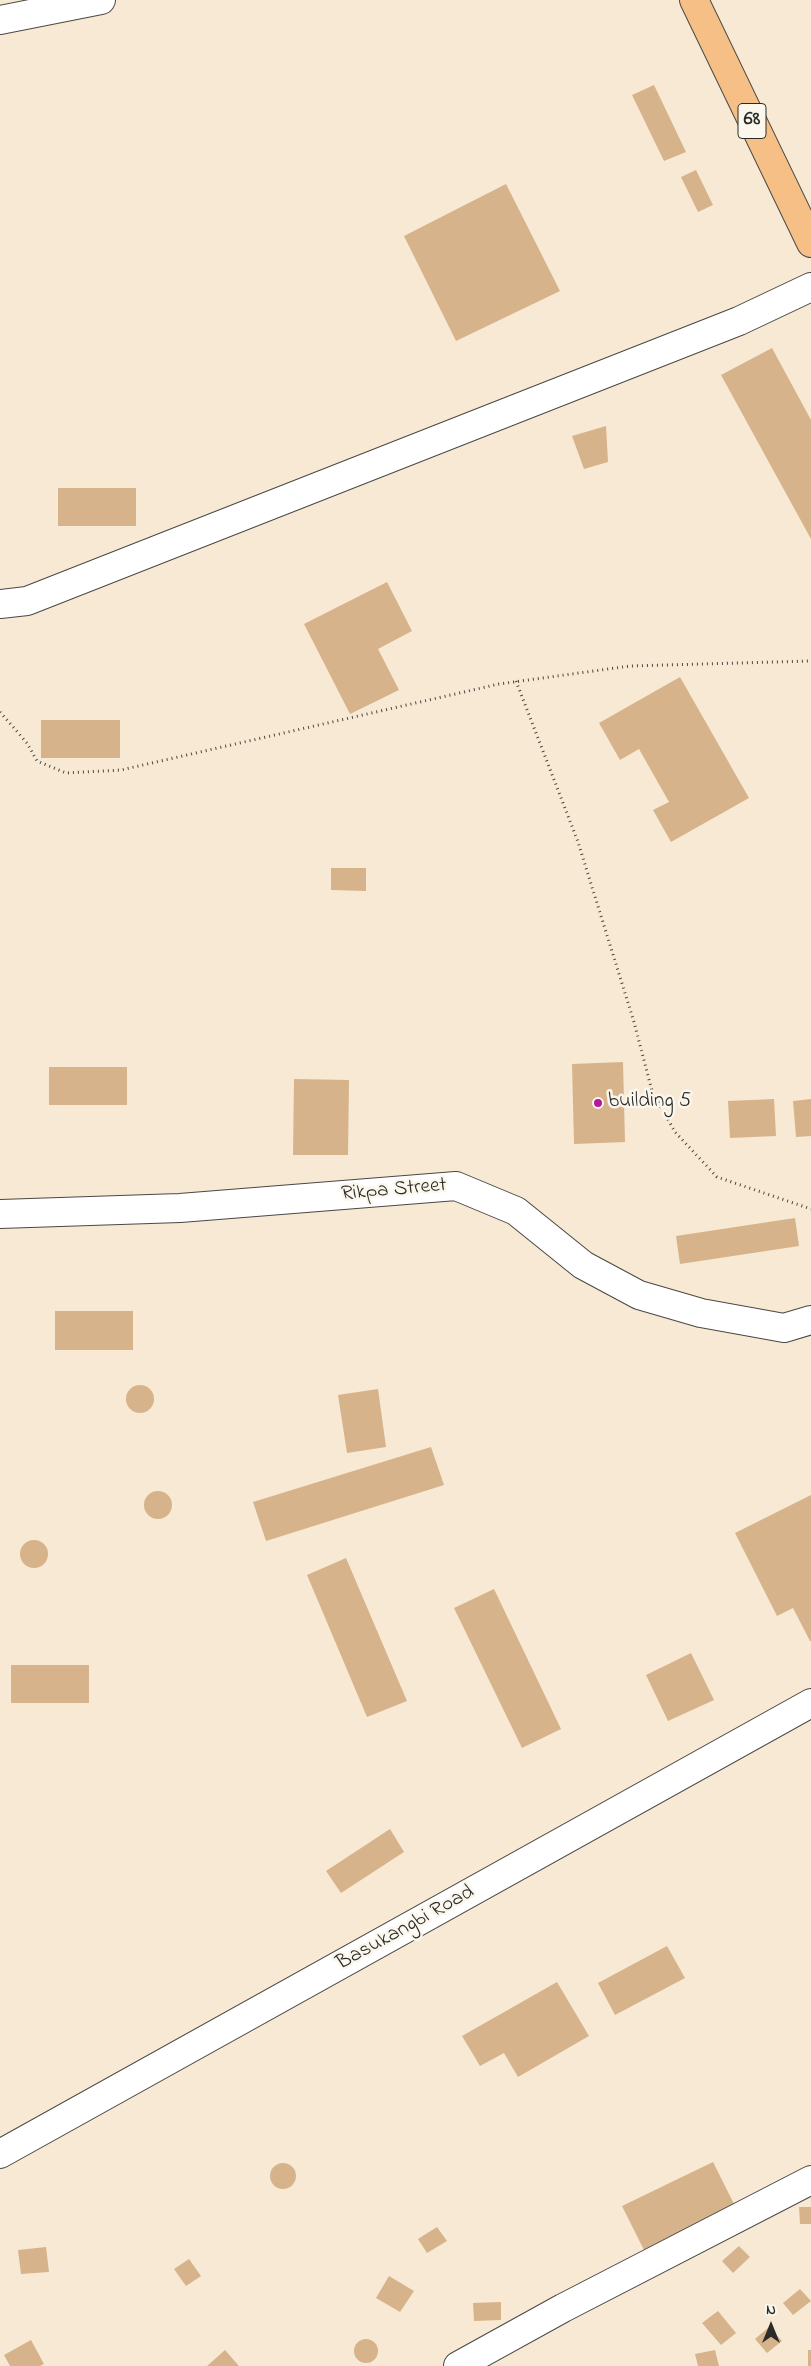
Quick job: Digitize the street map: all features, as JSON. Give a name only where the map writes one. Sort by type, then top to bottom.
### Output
[{"type":"main road","name":"68","points":[[694,0],[811,243]]},
{"type":"street","points":[[0,20],[101,0]]},
{"type":"street","points":[[0,604],[28,601],[739,321],[811,287]]},
{"type":"street","name":"Rikpa Street","points":[[0,1214],[180,1208],[456,1186],[516,1211],[583,1265],[639,1295],[700,1313],[784,1328],[811,1320]]},
{"type":"street","name":"Basukangbi Road","points":[[0,2154],[811,1703]]},
{"type":"street","points":[[458,2366],[563,2308],[811,2180]]},
{"type":"path","points":[[0,712],[27,743],[37,761],[66,773],[122,770],[516,682],[630,666],[811,661]]},
{"type":"path","points":[[516,682],[578,842],[634,1022],[652,1091],[675,1132],[717,1177],[811,1208]]},
{"type":"building","points":[[654,85],[686,152],[664,161],[632,95]]},
{"type":"building","points":[[696,170],[713,205],[698,212],[681,177]]},
{"type":"building","points":[[506,184],[560,291],[456,341],[404,236]]},
{"type":"building","points":[[772,348],[811,420],[811,539],[721,375]]},
{"type":"building","points":[[606,426],[608,462],[584,469],[572,436]]},
{"type":"building","points":[[58,488],[136,488],[136,526],[58,526]]},
{"type":"building","points":[[387,582],[412,631],[378,649],[399,690],[350,714],[304,624]]},
{"type":"building","points":[[680,677],[749,798],[671,842],[653,810],[669,802],[639,749],[620,760],[599,723]]},
{"type":"building","points":[[41,720],[120,720],[120,758],[41,758]]},
{"type":"building","points":[[331,868],[366,868],[366,891],[331,890]]},
{"type":"building","name":"building 5","points":[[623,1062],[625,1142],[574,1144],[572,1064]]},
{"type":"building","points":[[49,1067],[127,1067],[127,1105],[49,1105]]},
{"type":"building","points":[[294,1079],[349,1080],[348,1155],[293,1155]]},
{"type":"building","points":[[774,1099],[776,1136],[730,1138],[728,1101]]},
{"type":"building","points":[[811,1099],[811,1136],[796,1137],[793,1101]]},
{"type":"building","points":[[795,1218],[799,1246],[680,1264],[676,1236]]},
{"type":"building","points":[[55,1311],[133,1311],[133,1350],[55,1350]]},
{"type":"building","points":[[140,1385],[150,1389],[154,1399],[150,1409],[140,1413],[130,1409],[126,1399],[130,1389]]},
{"type":"building","points":[[378,1389],[386,1447],[347,1453],[338,1395]]},
{"type":"building","points":[[431,1447],[444,1485],[266,1541],[253,1502]]},
{"type":"building","points":[[158,1491],[168,1495],[172,1505],[168,1515],[158,1519],[148,1515],[144,1505],[148,1495]]},
{"type":"building","points":[[811,1495],[810,1641],[793,1608],[777,1616],[735,1533]]},
{"type":"building","points":[[34,1540],[44,1544],[48,1554],[44,1564],[34,1568],[24,1564],[20,1554],[24,1544]]},
{"type":"building","points":[[346,1558],[407,1701],[367,1717],[307,1575]]},
{"type":"building","points":[[494,1589],[561,1729],[522,1748],[454,1608]]},
{"type":"building","points":[[691,1653],[714,1700],[668,1721],[646,1675]]},
{"type":"building","points":[[11,1665],[89,1665],[89,1703],[11,1703]]},
{"type":"building","points":[[390,1829],[404,1852],[341,1893],[326,1871]]},
{"type":"building","points":[[667,1946],[685,1978],[615,2015],[598,1983]]},
{"type":"building","points":[[557,1982],[589,2036],[518,2077],[504,2053],[480,2066],[462,2036]]},
{"type":"building","points":[[713,2162],[736,2208],[645,2252],[622,2206]]},
{"type":"building","points":[[283,2163],[292,2167],[296,2176],[292,2185],[283,2189],[274,2185],[270,2176],[274,2167]]},
{"type":"building","points":[[799,2207],[811,2207],[811,2224],[800,2224]]},
{"type":"building","points":[[437,2227],[447,2241],[427,2253],[418,2239]]},
{"type":"building","points":[[739,2246],[750,2257],[733,2273],[722,2261]]},
{"type":"building","points":[[46,2247],[49,2272],[21,2274],[18,2250]]},
{"type":"building","points":[[189,2259],[201,2276],[186,2286],[174,2269]]},
{"type":"building","points":[[389,2276],[414,2291],[400,2312],[376,2298]]},
{"type":"building","points":[[800,2289],[811,2301],[793,2315],[783,2303]]},
{"type":"building","points":[[501,2302],[501,2320],[474,2321],[473,2303]]},
{"type":"building","points":[[718,2311],[736,2333],[721,2345],[702,2323]]},
{"type":"building","points":[[769,2327],[782,2341],[767,2353],[755,2339]]},
{"type":"building","points":[[366,2339],[371,2340],[377,2346],[377,2356],[371,2362],[366,2363],[361,2362],[355,2356],[354,2351],[355,2346],[361,2340]]},
{"type":"building","points":[[31,2340],[44,2364],[40,2366],[10,2366],[4,2355]]},
{"type":"building","points":[[225,2350],[239,2366],[207,2366]]},
{"type":"building","points":[[715,2350],[719,2366],[698,2366],[695,2354]]},
{"type":"building","points":[[808,2350],[811,2350],[811,2366],[808,2366]]},
{"type":"place","name":"building 5","points":[[598,1103]]}]
